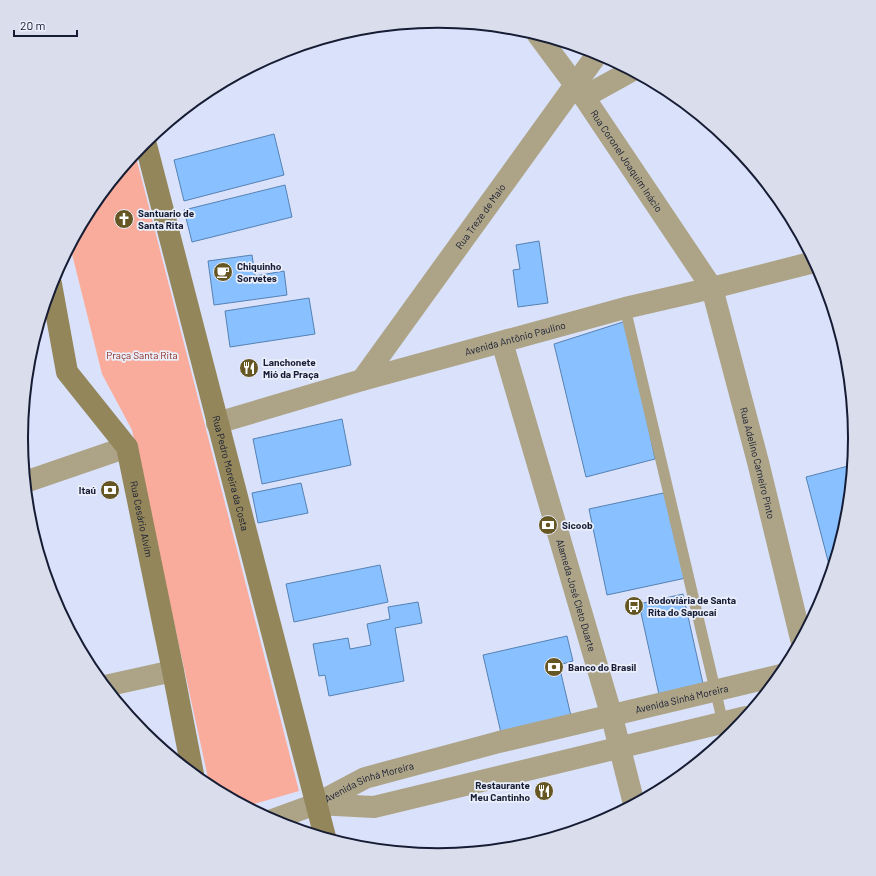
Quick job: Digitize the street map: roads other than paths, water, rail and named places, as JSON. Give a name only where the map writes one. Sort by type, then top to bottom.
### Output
[{"type":"main road","name":"Rua Pedro Moreira da Costa","points":[[147,149],[323,831]]},
{"type":"main road","name":"Rua Cesário Alvim","points":[[53,297],[66,372],[127,447],[174,671],[191,765]]},
{"type":"street","name":"Rua Coronel Joaquim Inácio","points":[[543,42],[579,91],[712,288]]},
{"type":"street","name":"Rua Treze de Maio","points":[[362,380],[579,91],[595,59]]},
{"type":"street","points":[[579,91],[625,73]]},
{"type":"street","name":"Avenida Antônio Paulino","points":[[217,423],[362,380],[625,308],[809,263]]},
{"type":"street","name":"Rua Adelino Carneiro Pinto","points":[[712,288],[758,462],[799,631]]},
{"type":"street","name":"Alameda José Cleto Duarte","points":[[502,342],[612,717],[618,747],[633,799]]},
{"type":"street","points":[[31,480],[127,447]]},
{"type":"street","points":[[111,685],[174,671]]},
{"type":"street","name":"Avenida Sinhá Moreira","points":[[316,804],[365,778],[499,742],[612,717],[772,676]]},
{"type":"street","name":"Avenida Sinhá Moreira","points":[[316,804],[374,807],[735,720]]},
{"type":"street","points":[[281,817],[316,804]]},
{"type":"lane","points":[[625,308],[723,723]]},
{"type":"place","name":"Santuario de Santa Rita","points":[[124,219]]},
{"type":"place","name":"Chiquinho Sorvetes","points":[[223,272]]},
{"type":"place","name":"Lanchonete Mió da Praça","points":[[249,368]]},
{"type":"place","name":"Itaú","points":[[110,490]]},
{"type":"place","name":"Sicoob","points":[[548,525]]},
{"type":"place","name":"Rodoviária de Santa Rita do Sapucaí","points":[[634,606]]},
{"type":"place","name":"Banco do Brasil","points":[[554,667]]},
{"type":"place","name":"Restaurante Meu Cantinho","points":[[544,791]]},
{"type":"park label","name":"Praça Santa Rita","points":[[142,355]]}]
